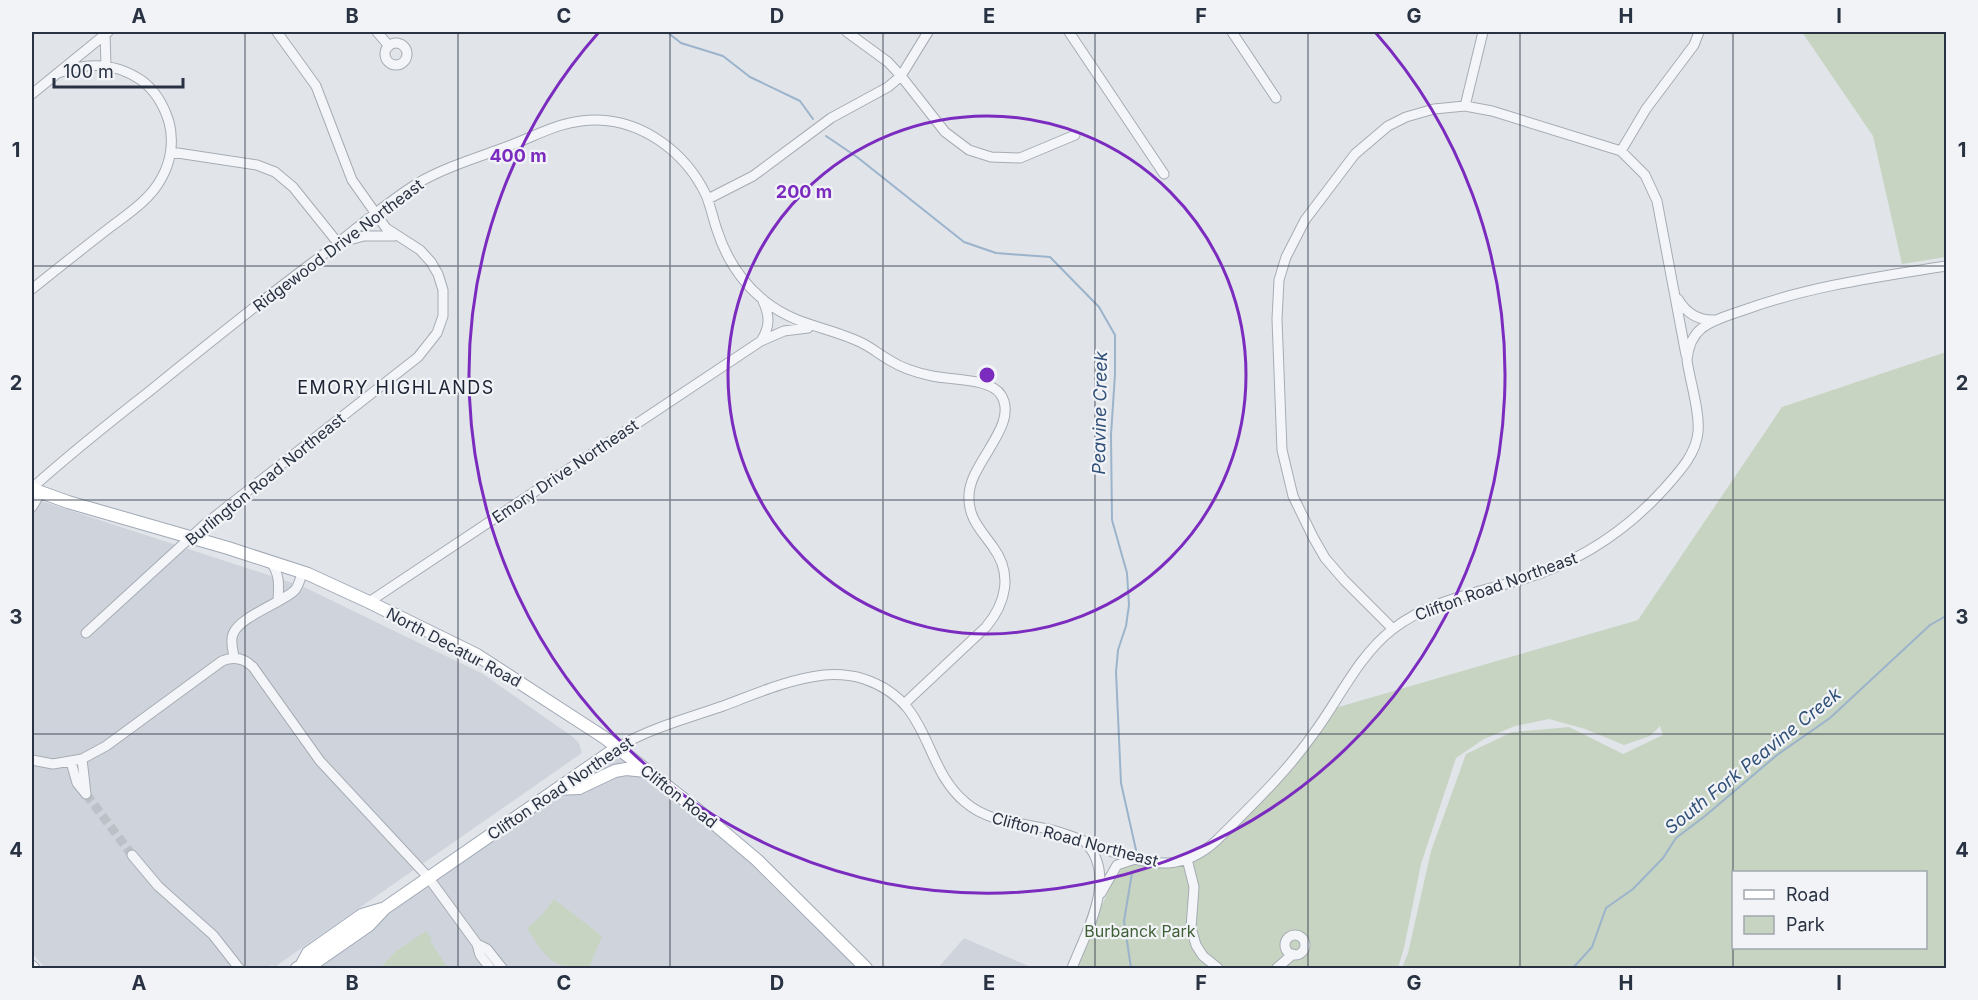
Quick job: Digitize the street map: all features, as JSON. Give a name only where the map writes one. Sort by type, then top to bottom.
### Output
[{"type":"main road","name":"North Decatur Road","points":[[35,490],[303,572],[369,602],[486,661],[618,747],[687,802]]},
{"type":"main road","points":[[525,810],[618,747]]},
{"type":"main road","name":"Clifton Road Northeast","points":[[433,874],[602,758]]},
{"type":"main road","points":[[556,789],[579,788],[615,771],[626,769],[648,771]]},
{"type":"main road","name":"Clifton Road","points":[[687,802],[783,885],[866,969]]},
{"type":"main road","points":[[299,967],[308,953],[362,915],[385,908],[433,874]]},
{"type":"street","name":"Burlington Road Northeast","points":[[86,633],[190,538],[395,376],[430,345],[443,316],[444,298],[441,281],[426,255],[386,228],[348,174],[316,86],[277,32]]},
{"type":"street","points":[[377,32],[389,46]]},
{"type":"street","points":[[847,32],[877,53],[901,76],[945,132],[961,146],[980,155],[1020,158],[1075,135]]},
{"type":"street","points":[[708,199],[753,176],[831,118],[874,96],[901,76],[928,32]]},
{"type":"street","points":[[1069,32],[1164,174]]},
{"type":"street","points":[[1232,32],[1275,98]]},
{"type":"street","points":[[1466,106],[1483,32]]},
{"type":"street","points":[[1393,629],[1357,594],[1326,558],[1302,517],[1290,488],[1284,464],[1277,319],[1279,280],[1286,257],[1305,220],[1355,154],[1388,126],[1406,117],[1434,109],[1466,106],[1499,113],[1621,151],[1646,109],[1670,80],[1694,45],[1700,32]]},
{"type":"street","points":[[106,33],[106,65]]},
{"type":"street","points":[[32,94],[106,33]]},
{"type":"street","points":[[32,289],[146,198],[162,179],[171,152],[170,124],[164,108],[141,80],[120,69],[106,65],[81,66],[58,73]]},
{"type":"street","name":"Ridgewood Drive Northeast","points":[[32,507],[35,490],[263,299],[403,193],[444,170],[516,143],[550,127],[599,120],[627,125],[664,143],[689,168],[708,199],[726,252],[738,273],[762,299],[791,318],[843,334],[864,344],[895,364],[939,378],[985,384],[1000,394],[1005,408],[1002,427],[980,463],[970,484],[969,493],[974,522],[1003,564],[1006,583],[1002,600],[986,627],[904,704]]},
{"type":"street","name":"Clifton Road Northeast","points":[[618,747],[654,729],[777,687],[824,675],[850,676],[865,679],[887,690],[904,704],[923,731],[949,784],[966,803],[988,816],[1057,831],[1138,859],[1166,863],[1187,859],[1208,848],[1286,770],[1315,733],[1361,662],[1393,629],[1415,615],[1442,603],[1526,578],[1562,564],[1609,538],[1638,515],[1682,468],[1695,445],[1699,429],[1673,287],[1654,191],[1645,175],[1621,151]]},
{"type":"street","points":[[171,152],[257,165],[275,172],[293,187],[338,243],[364,236],[397,236]]},
{"type":"street","points":[[1687,360],[1690,345],[1697,333],[1721,318],[1762,303],[1826,286],[1947,266]]},
{"type":"street","points":[[1673,287],[1680,304],[1686,311],[1707,320],[1721,318]]},
{"type":"street","points":[[761,341],[768,328],[769,320],[762,299]]},
{"type":"street","name":"Emory Drive Northeast","points":[[369,602],[761,341],[792,329],[822,329]]},
{"type":"street","points":[[270,561],[276,568],[280,582],[278,600]]},
{"type":"street","points":[[234,657],[232,636],[234,631],[297,588],[303,572]]},
{"type":"street","points":[[32,760],[53,764],[82,759],[106,746],[222,662],[234,657],[248,662],[321,761],[433,874],[477,944],[485,969]]},
{"type":"street","points":[[71,762],[77,783],[86,794],[82,759]]},
{"type":"street","points":[[1085,842],[1097,862],[1100,895]]},
{"type":"street","points":[[132,855],[158,886],[213,935],[238,969]]},
{"type":"street","points":[[1072,969],[1100,895],[1117,865],[1138,859]]},
{"type":"street","points":[[1187,859],[1194,887],[1191,928],[1196,945],[1203,956],[1218,969]]},
{"type":"street","points":[[477,944],[487,949],[502,969]]},
{"type":"street","points":[[1277,969],[1293,954]]},
{"type":"street","points":[[480,955],[490,969]]},
{"type":"street","points":[[32,965],[35,969]]},
{"type":"shaded area","points":[[32,498],[302,586],[483,674],[573,737],[579,743],[582,753],[276,966],[271,965],[267,968],[45,968],[32,953]]},
{"type":"shaded area","points":[[618,747],[699,811],[866,968],[297,968]]},
{"type":"shaded area","points":[[964,938],[1033,968],[938,968]]},
{"type":"green space","points":[[1802,32],[1946,32],[1946,257],[1902,264],[1873,136]]},
{"type":"green space","name":"Burbanck Park","points":[[1946,352],[1946,968],[1402,968],[1408,953],[1431,851],[1466,754],[1512,732],[1569,727],[1623,754],[1663,735],[1660,726],[1650,736],[1624,745],[1585,729],[1549,719],[1515,726],[1484,739],[1456,758],[1421,864],[1398,968],[1072,968],[1117,873],[1124,865],[1172,861],[1213,839],[1277,783],[1335,708],[1638,620],[1782,407]]},
{"type":"green space","points":[[554,899],[602,936],[589,968],[566,966],[551,960],[527,928],[541,916]]},
{"type":"green space","points":[[426,931],[448,968],[380,968],[395,952]]},
{"type":"waterway","name":"Peavine Creek","points":[[667,32],[681,43],[723,56],[750,77],[800,101],[813,119]]},
{"type":"waterway","name":"Peavine Creek","points":[[826,136],[857,157],[964,242],[996,253],[1050,257],[1099,307],[1115,335],[1111,435],[1112,520],[1127,573],[1129,605],[1126,626],[1118,650],[1116,672],[1121,783],[1136,850]]},
{"type":"waterway","name":"South Fork Peavine Creek","points":[[1573,968],[1592,947],[1606,908],[1633,889],[1663,858],[1676,838],[1777,755],[1830,718],[1930,625],[1946,616]]},
{"type":"waterway","name":"Peavine Creek","points":[[1131,968],[1124,921],[1132,873]]},
{"type":"tunnel","points":[[86,794],[132,855]]},
{"type":"district","name":"EMORY HIGHLANDS","points":[[396,388]]}]
